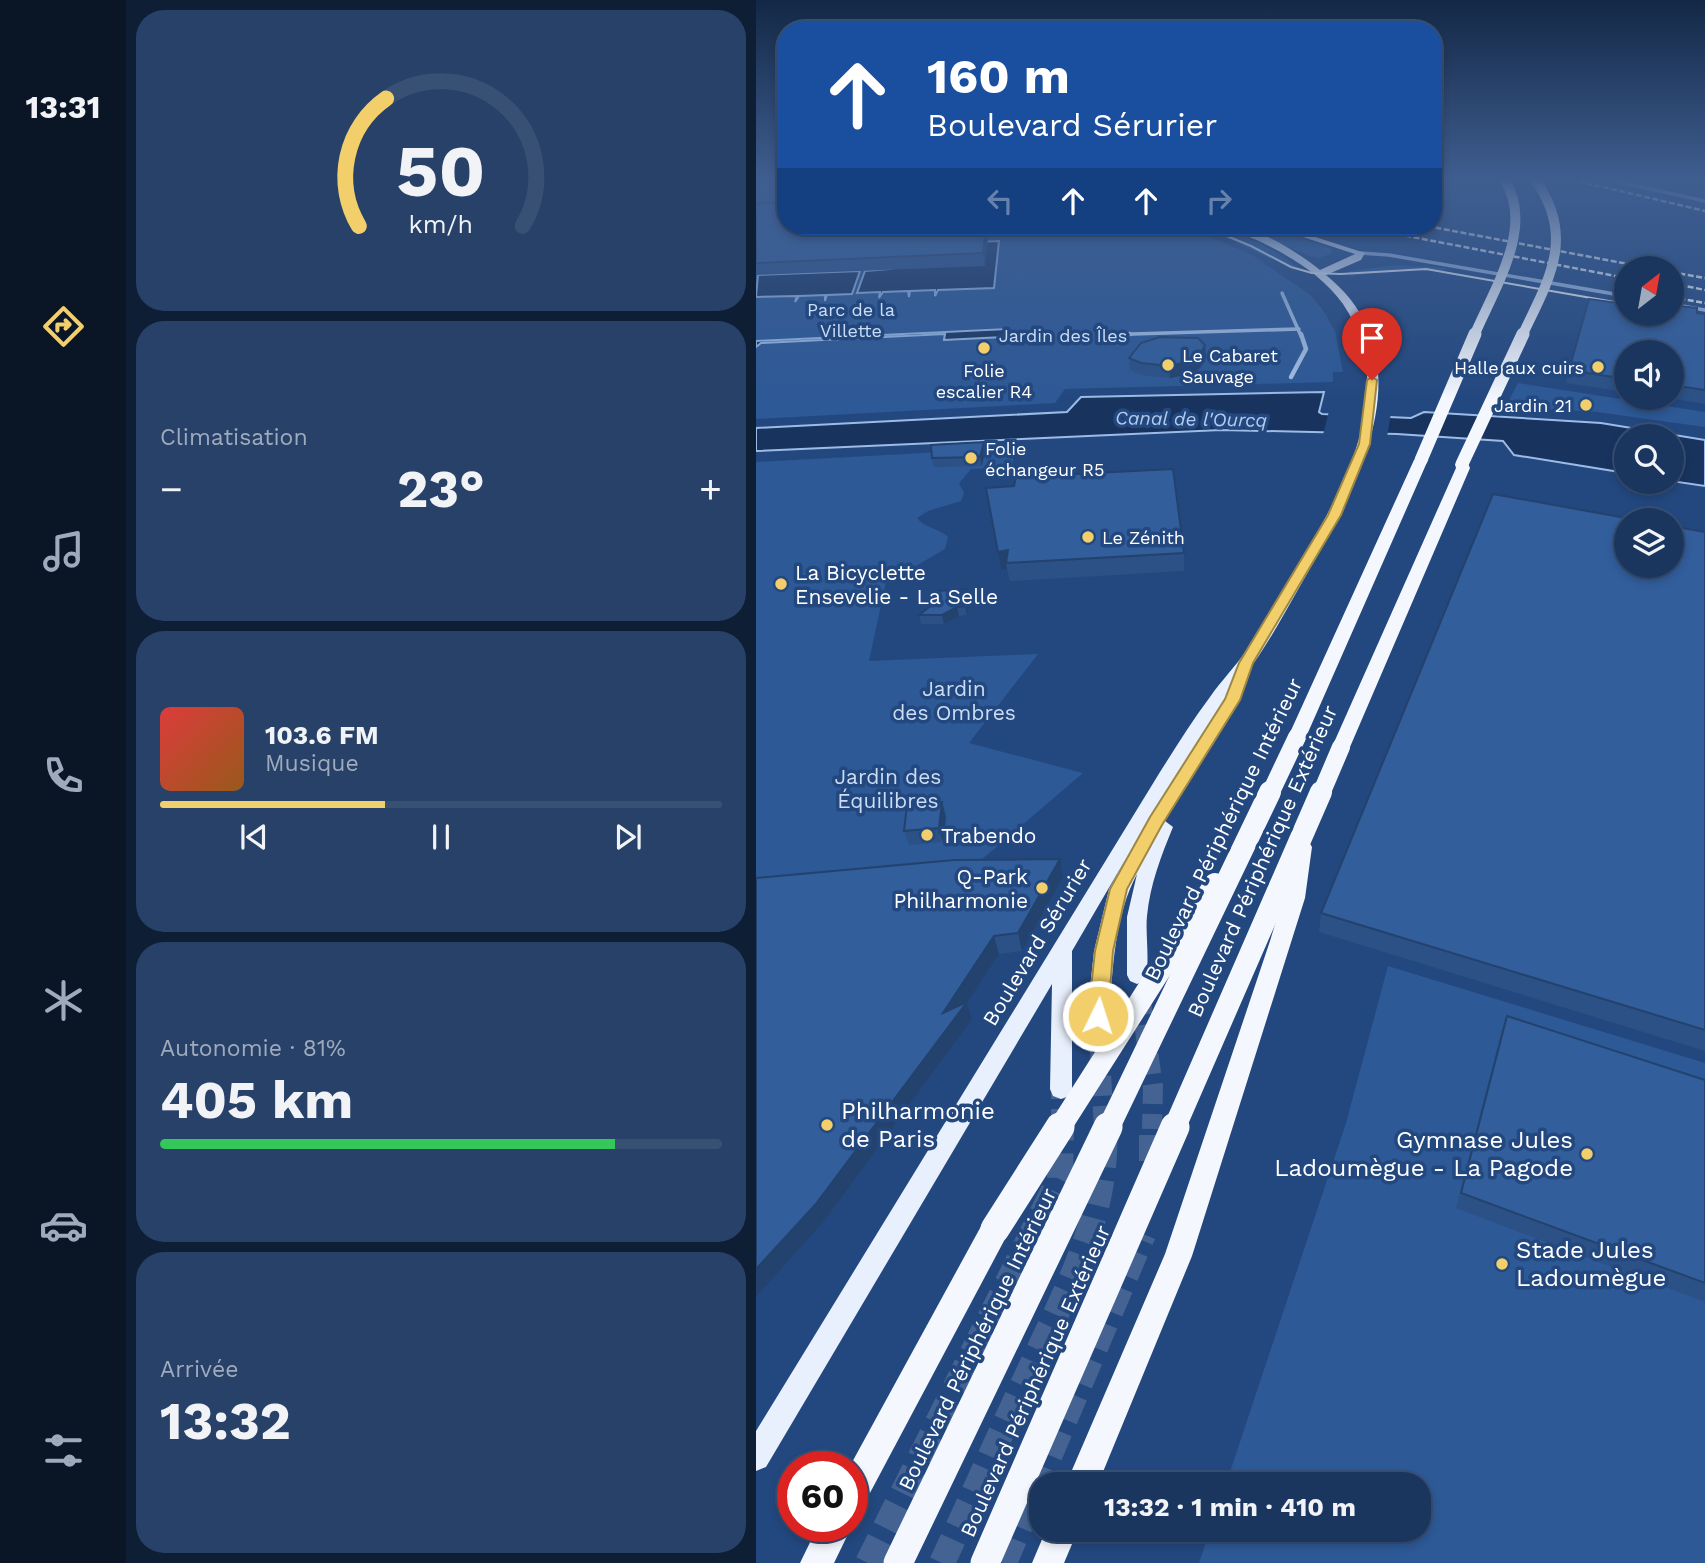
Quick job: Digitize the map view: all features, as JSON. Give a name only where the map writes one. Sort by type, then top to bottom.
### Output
[{"type":"highway","name":"Boulevard Périphérique Intérieur","points":[[898,1563],[1297,737],[1510,254]]},
{"type":"highway","name":"Boulevard Périphérique Extérieur","points":[[985,1563],[1463,468],[1462,464],[1551,274],[1557,254]]},
{"type":"highway","points":[[868,1465],[995,1229],[1258,819]]},
{"type":"highway","points":[[1087,1472],[1178,1255],[1294,898],[1306,826]]},
{"type":"highway","points":[[816,1563],[827,1542]]},
{"type":"highway","points":[[1048,1563],[1057,1542]]},
{"type":"main road","points":[[1289,254],[1318,270],[1358,258],[1360,254]]},
{"type":"main road","name":"Boulevard Sérurier","points":[[756,1457],[1214,703],[1246,663],[1335,515],[1366,436],[1372,376],[1364,337],[1352,309],[1318,270]]},
{"type":"main road","points":[[1098,1016],[1104,951],[1119,889],[1155,822],[1198,758],[1232,700],[1246,663]]},
{"type":"main road","points":[[1137,975],[1133,942],[1141,889],[1163,829],[1198,758]]},
{"type":"main road","points":[[1061,1089],[1063,950]]},
{"type":"street","points":[[1374,254],[1614,294]]},
{"type":"street","points":[[1282,293],[1306,349],[1291,377]]},
{"type":"street","points":[[1684,306],[1705,310]]},
{"type":"street","points":[[1100,335],[1298,329]]},
{"type":"green space","name":"Parc de la Villette","points":[[756,254],[1250,254],[1309,294],[1323,310],[1335,331],[1343,372],[1333,372],[1333,382],[1065,389],[1055,403],[756,419]]},
{"type":"green space","points":[[1260,254],[1278,254],[1302,270]]},
{"type":"green space","points":[[1304,254],[1330,254],[1319,258]]},
{"type":"green space","points":[[1396,265],[1446,268],[1443,272],[1400,269],[1351,276],[1349,271]]},
{"type":"green space","name":"Jardin 21","points":[[1518,383],[1614,398],[1614,410],[1684,409],[1705,412],[1705,427],[1597,412],[1516,407],[1508,402]]},
{"type":"green space","points":[[1015,448],[1012,467],[971,469],[959,483],[964,493],[961,501],[928,511],[917,518],[948,537],[945,549],[909,570],[888,572],[869,661],[1038,654],[969,743],[1083,773],[959,879],[756,897],[756,462]]},
{"type":"green space","name":"Stade Jules Ladoumègue","points":[[1388,966],[1705,1063],[1705,1563],[1199,1563],[1206,1542],[1431,1542],[1431,1472],[1230,1472],[1346,1123]]},
{"type":"water","points":[[948,254],[998,254],[994,288],[938,290],[935,296],[935,290],[910,291],[909,297],[908,291],[883,292],[879,298],[880,292],[857,293],[865,271],[889,269]]},
{"type":"water","points":[[860,271],[852,294],[827,295],[825,301],[825,295],[799,296],[795,302],[797,296],[756,297],[758,275]]},
{"type":"water","points":[[1007,329],[1004,337],[944,340],[945,334],[761,343],[756,347],[756,341]]},
{"type":"water","name":"Canal de l'Ourcq","points":[[1324,392],[1319,412],[1322,414],[1411,418],[1424,412],[1601,423],[1614,425],[1614,471],[1514,455],[1503,441],[1397,434],[1221,430],[756,451],[756,428],[1067,412],[1081,397]]},
{"type":"water","points":[[1684,437],[1705,440],[1705,486],[1684,483]]},
{"type":"pier","points":[[1329,411],[1391,413],[1387,437],[1323,435]]},
{"type":"building","points":[[756,254],[962,254],[756,263]]},
{"type":"building","points":[[1589,299],[1614,302],[1614,326],[1684,326],[1684,306],[1697,308],[1697,313],[1705,314],[1705,390],[1684,387],[1684,340],[1614,340],[1614,377],[1569,370]]},
{"type":"building","points":[[1160,337],[1198,338],[1205,345],[1200,355],[1191,361],[1169,366],[1141,363],[1129,358],[1141,343]]},
{"type":"building","points":[[984,442],[980,457],[932,458],[931,445]]},
{"type":"building","name":"Le Zénith","points":[[1173,469],[1184,553],[1006,563],[1008,550],[998,552],[986,488],[1014,486],[1016,477]]},
{"type":"building","points":[[1493,494],[1614,516],[1614,578],[1684,578],[1684,528],[1705,532],[1705,1030],[1321,913]]},
{"type":"building","points":[[966,589],[965,606],[942,615],[919,615],[937,601],[938,591]]},
{"type":"building","points":[[942,802],[939,828],[904,831],[907,805]]},
{"type":"building","name":"Philharmonie de Paris","points":[[1060,859],[1018,933],[994,936],[943,1013],[967,1002],[815,1205],[756,1269],[756,878],[954,860]]},
{"type":"building","name":"Gymnase Jules Ladoumègue - La Pagode","points":[[1507,1016],[1705,1080],[1705,1283],[1461,1193]]},
{"type":"tunnel","points":[[1140,995],[1153,1087],[1152,1129]]},
{"type":"tunnel","points":[[1098,1016],[1104,1129]]},
{"type":"tunnel","points":[[1061,1089],[1061,1127]]},
{"type":"tunnel","points":[[868,1563],[1060,1178],[1061,1127]]},
{"type":"tunnel","points":[[942,1563],[1081,1254],[1099,1192],[1104,1160],[1104,1129]]},
{"type":"tunnel","points":[[1152,1129],[1152,1161]]},
{"type":"tunnel","points":[[1004,1563],[1143,1234]]},
{"type":"tram line","points":[[1266,254],[1291,267],[1312,273],[1426,269],[1614,302]]},
{"type":"railway","points":[[1501,254],[1614,276]]},
{"type":"railway","points":[[1575,254],[1614,261]]},
{"type":"railway","points":[[1684,274],[1705,278]]},
{"type":"railway","points":[[1684,286],[1705,290]]},
{"type":"railway","points":[[1684,299],[1705,303]]},
{"type":"place","name":"Folie escalier R4","points":[[984,348]]},
{"type":"place","name":"Le Cabaret Sauvage","points":[[1168,365]]},
{"type":"place","name":"Halle aux cuirs","points":[[1598,367]]},
{"type":"place","name":"Jardin 21","points":[[1586,405]]},
{"type":"place","name":"Folie échangeur R5","points":[[971,458]]},
{"type":"place","name":"Le Zénith","points":[[1088,537]]},
{"type":"place","name":"La Bicyclette Ensevelie - La Selle","points":[[781,584]]},
{"type":"place","name":"Trabendo","points":[[927,835]]},
{"type":"place","name":"Q-Park Philharmonie","points":[[1042,888]]},
{"type":"place","name":"Philharmonie de Paris","points":[[827,1125]]},
{"type":"place","name":"Gymnase Jules Ladoumègue - La Pagode","points":[[1587,1154]]},
{"type":"place","name":"Stade Jules Ladoumègue","points":[[1502,1264]]},
{"type":"route","points":[[1098,1016],[1101,969],[1119,889],[1155,822],[1198,758],[1232,700],[1246,663],[1335,515],[1365,444],[1372,380]]},
{"type":"park label","name":"Jardin des Îles","points":[[1063,335]]},
{"type":"park label","name":"Jardin des Ombres","points":[[954,700]]},
{"type":"park label","name":"Jardin des Équilibres","points":[[888,788]]}]
